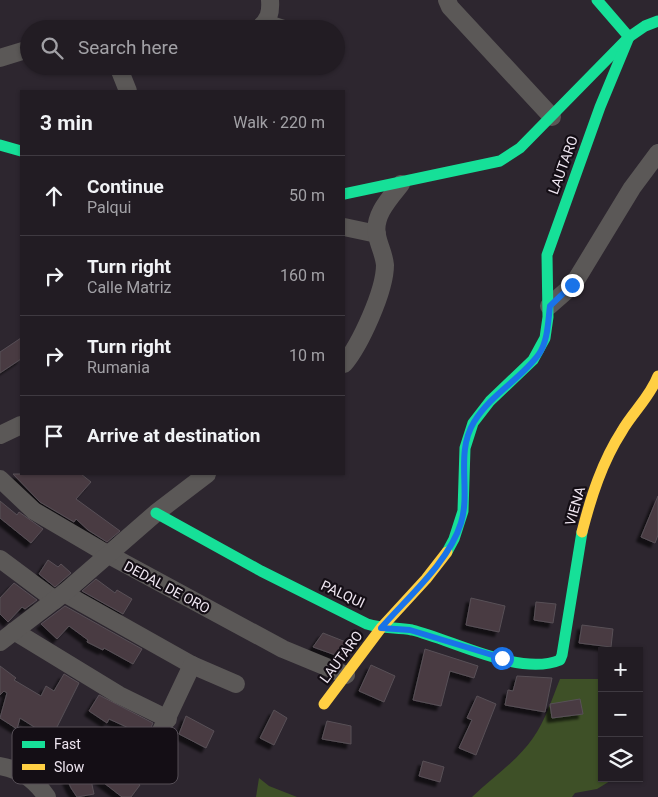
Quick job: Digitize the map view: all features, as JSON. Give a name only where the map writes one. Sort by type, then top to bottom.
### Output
[{"type":"street","points":[[266,20],[271,12],[270,0]]},
{"type":"street","points":[[447,0],[450,7],[552,117]]},
{"type":"street","points":[[597,0],[630,37]]},
{"type":"street","points":[[345,194],[401,184],[500,161],[520,148],[630,37],[645,26],[658,21]]},
{"type":"street","name":"LAUTARO","points":[[324,704],[381,628],[444,557],[461,522],[466,440],[473,423],[484,407],[540,353],[546,338],[550,306],[544,275],[547,255],[600,107],[630,37]]},
{"type":"street","points":[[0,58],[20,52]]},
{"type":"street","points":[[122,75],[128,90]]},
{"type":"street","points":[[0,145],[20,151]]},
{"type":"street","points":[[550,306],[572,285],[632,188],[658,153]]},
{"type":"street","points":[[345,363],[353,354],[366,329],[385,267],[384,254],[377,234],[377,221],[382,210],[401,184]]},
{"type":"street","points":[[345,227],[377,234]]},
{"type":"street","name":"VIENA","points":[[561,660],[565,652],[569,602],[578,550],[593,493],[608,456],[633,414],[646,400],[658,376]]},
{"type":"street","points":[[0,435],[20,426]]},
{"type":"street","points":[[0,642],[60,596],[156,513],[206,475]]},
{"type":"street","name":"DEDAL DE ORO","points":[[0,479],[34,511],[109,555],[283,649],[346,675]]},
{"type":"street","name":"PALQUI","points":[[156,513],[259,571],[381,628],[410,630],[502,658],[535,665],[561,660]]},
{"type":"street","points":[[0,559],[60,596],[192,665],[236,684]]},
{"type":"street","points":[[14,631],[119,695],[168,720]]},
{"type":"street","points":[[164,727],[192,665]]},
{"type":"street","points":[[38,784],[47,797]]},
{"type":"green space","points":[[560,679],[598,679],[598,782],[608,782],[597,789],[575,793],[572,797],[472,797],[512,762],[527,746],[545,717]]},
{"type":"green space","points":[[259,778],[269,786],[297,797],[256,797]]},
{"type":"building","points":[[20,339],[20,360],[0,373],[0,352]]},
{"type":"building","points":[[13,474],[82,475],[91,482],[76,499],[120,531],[107,542],[88,530],[76,519],[74,522],[40,502]]},
{"type":"building","points":[[658,496],[658,535],[655,543],[641,537]]},
{"type":"building","points":[[0,501],[17,515],[19,512],[43,529],[31,543],[0,518]]},
{"type":"building","points":[[48,560],[58,567],[61,564],[71,573],[55,587],[39,574]]},
{"type":"building","points":[[96,579],[115,593],[117,590],[132,599],[123,614],[82,591]]},
{"type":"building","points":[[14,583],[37,600],[25,609],[22,607],[8,622],[0,614],[0,598]]},
{"type":"building","points":[[471,598],[505,606],[499,632],[466,625]]},
{"type":"building","points":[[536,602],[556,604],[553,623],[534,620]]},
{"type":"building","points":[[65,606],[142,649],[133,664],[104,648],[103,650],[87,642],[88,640],[69,626],[57,639],[41,624]]},
{"type":"building","points":[[582,625],[613,629],[611,647],[579,643]]},
{"type":"building","points":[[323,633],[351,644],[341,657],[313,647]]},
{"type":"building","points":[[425,649],[478,666],[474,678],[450,671],[441,706],[413,700]]},
{"type":"building","points":[[371,665],[395,676],[384,702],[359,691]]},
{"type":"building","points":[[0,666],[16,678],[14,680],[41,696],[46,686],[54,691],[64,674],[79,683],[57,727],[34,727],[20,718],[18,727],[14,727],[0,718],[7,693],[4,691],[0,695]]},
{"type":"building","points":[[517,676],[552,678],[545,712],[505,705],[508,690],[513,691]]},
{"type":"building","points":[[99,695],[153,723],[151,727],[127,727],[109,719],[107,723],[89,711]]},
{"type":"building","points":[[477,696],[496,704],[476,755],[459,748],[472,720],[467,718]]},
{"type":"building","points":[[580,699],[583,714],[552,718],[550,704]]},
{"type":"building","points":[[274,710],[287,718],[274,745],[260,738]]},
{"type":"building","points":[[186,716],[214,731],[206,748],[179,734]]},
{"type":"building","points":[[327,721],[351,726],[351,744],[322,739]]},
{"type":"building","points":[[423,761],[444,767],[440,782],[419,776]]},
{"type":"building","points":[[69,784],[92,784],[94,794],[77,797]]},
{"type":"building","points":[[105,784],[140,785],[131,797],[122,797]]},
{"type":"traffic: fast","points":[[447,552],[454,539],[463,511],[465,448],[473,423],[490,401],[533,360],[545,338],[548,317],[547,255],[600,107],[629,37],[597,0]]},
{"type":"traffic: fast","points":[[345,194],[500,161],[520,148],[629,37],[645,26],[658,21]]},
{"type":"traffic: fast","points":[[0,145],[20,151]]},
{"type":"traffic: fast","points":[[156,513],[261,571],[367,624],[412,630],[506,661],[526,664],[544,664],[560,660],[582,532]]},
{"type":"traffic: slow","points":[[582,532],[593,493],[603,467],[626,424],[651,391],[658,376]]},
{"type":"traffic: slow","points":[[324,704],[381,628],[426,579],[447,552]]},
{"type":"route","points":[[502,658],[410,630],[381,628],[444,557],[461,522],[464,486],[463,460],[466,440],[473,423],[484,407],[540,353],[546,338],[550,306],[572,285]]}]
